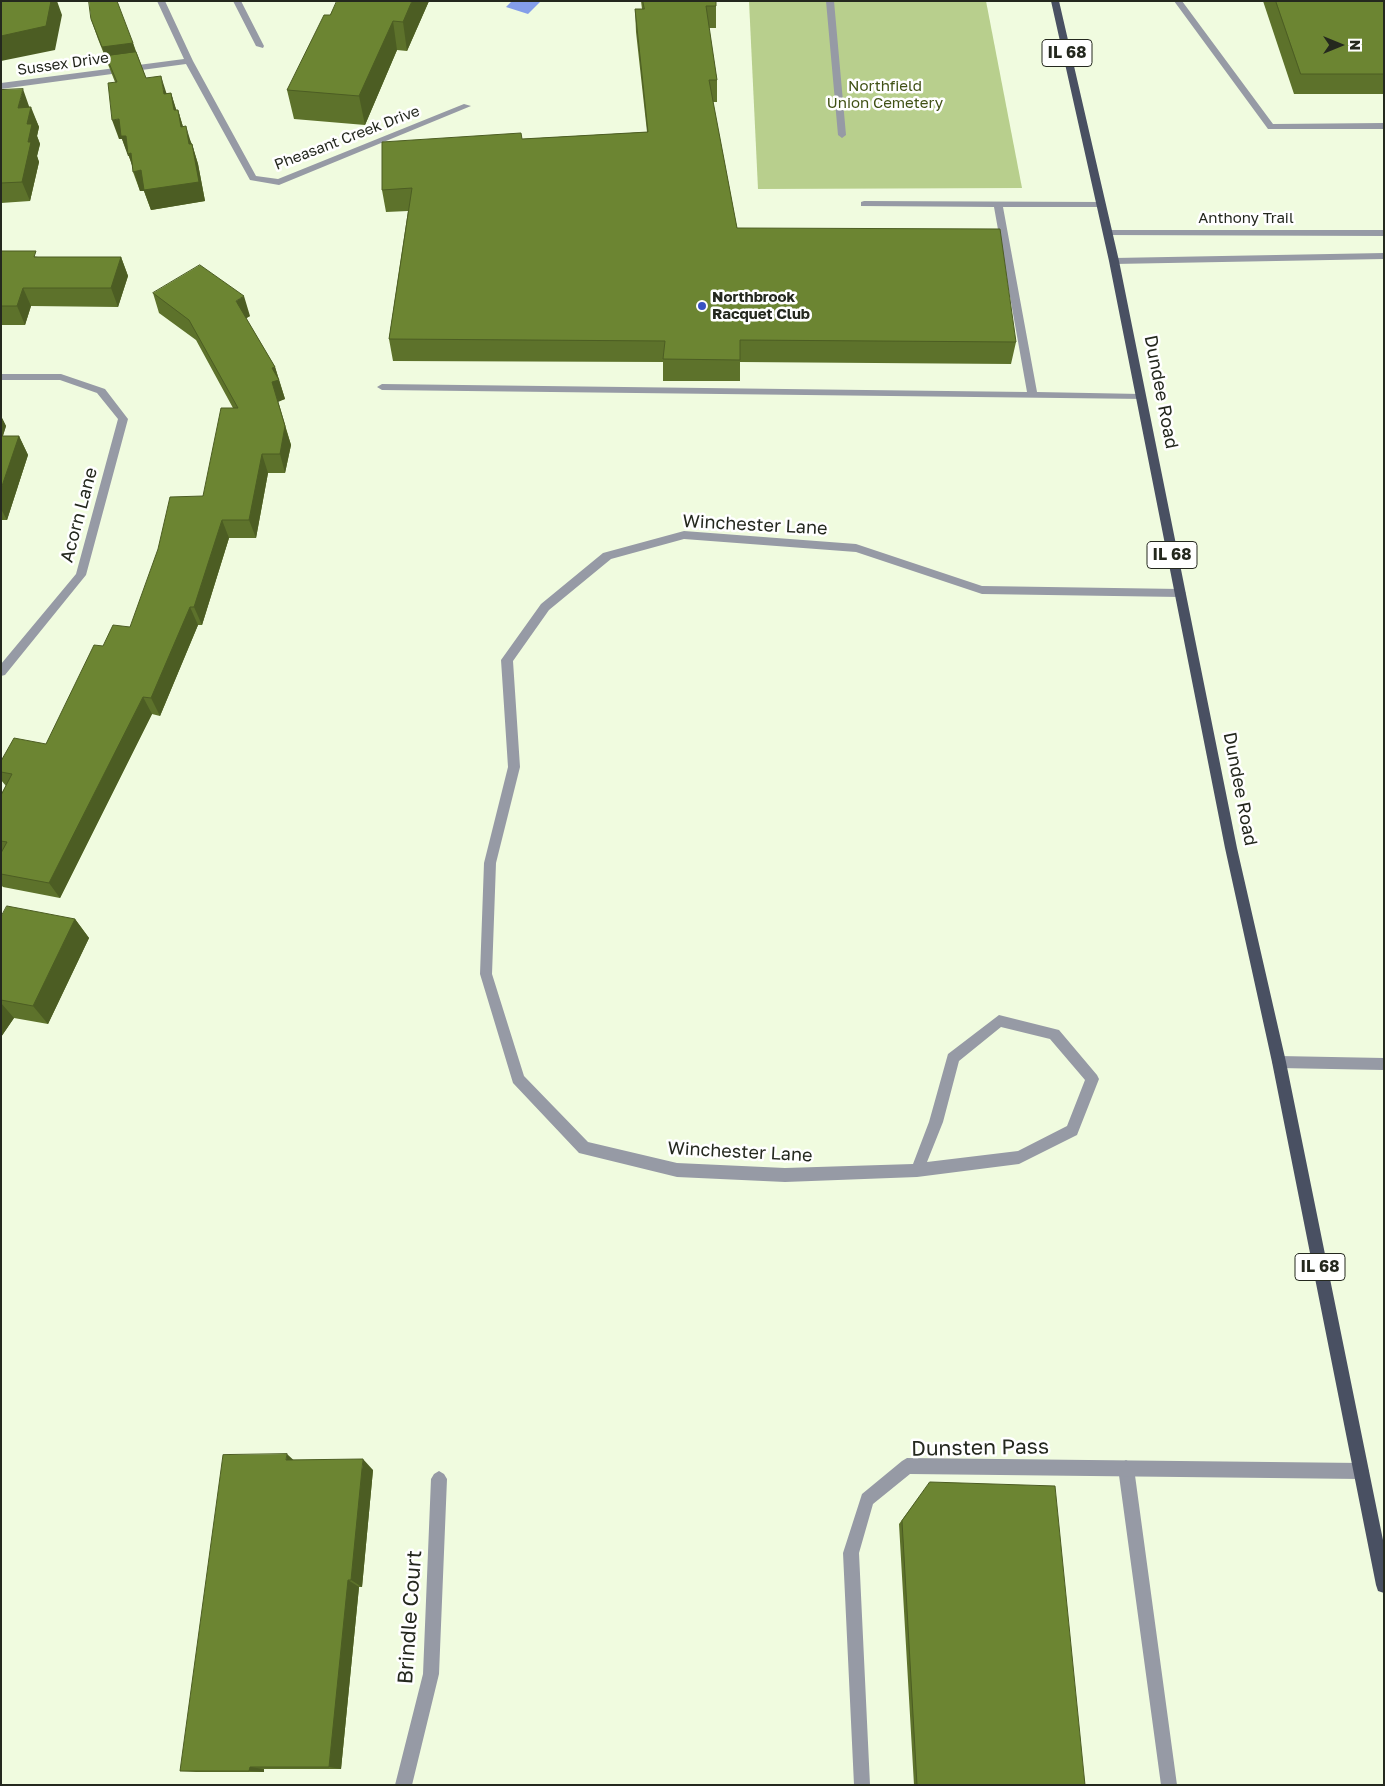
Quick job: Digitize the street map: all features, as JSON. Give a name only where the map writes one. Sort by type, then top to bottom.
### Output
[{"type":"main road","name":"Dundee Road","points":[[1055,1],[1108,233],[1231,848],[1279,1062],[1384,1585]]},
{"type":"street","name":"Pheasant Creek Drive","points":[[161,1],[189,61],[253,178],[280,182],[467,106]]},
{"type":"street","points":[[237,1],[260,46]]},
{"type":"street","points":[[830,1],[842,135]]},
{"type":"street","points":[[1178,1],[1271,128],[1384,126]]},
{"type":"street","name":"Sussex Drive","points":[[1,86],[189,61]]},
{"type":"street","points":[[864,204],[1101,204]]},
{"type":"street","points":[[998,204],[1033,396]]},
{"type":"street","name":"Anthony Trail","points":[[1108,233],[1384,233]]},
{"type":"street","points":[[1114,262],[1384,256]]},
{"type":"street","name":"Acorn Lane","points":[[1,377],[61,377],[100,391],[123,419],[81,575],[1,672]]},
{"type":"street","points":[[382,387],[1141,398]]},
{"type":"street","name":"Winchester Lane","points":[[917,1170],[936,1122],[953,1058],[999,1022],[1054,1034],[1092,1079],[1072,1130],[1019,1157],[917,1170],[786,1175],[677,1170],[584,1148],[518,1079],[486,974],[490,863],[514,767],[507,660],[545,607],[607,556],[684,535],[856,548],[982,590],[1180,593]]},
{"type":"street","points":[[1279,1062],[1384,1064]]},
{"type":"street","name":"Dunsten Pass","points":[[862,1785],[851,1553],[867,1500],[907,1466],[1361,1471]]},
{"type":"street","points":[[1126,1468],[1169,1785]]},
{"type":"street","name":"Brindle Court","points":[[403,1785],[431,1674],[439,1479]]},
{"type":"green space","name":"Northfield Union Cemetery","points":[[749,1],[986,1],[1022,188],[758,189]]},
{"type":"water","points":[[512,1],[541,1],[528,14],[506,7]]},
{"type":"building","points":[[1,1],[51,1],[46,26],[1,36]]},
{"type":"building","points":[[89,1],[117,1],[133,43],[102,47],[91,19]]},
{"type":"building","points":[[337,1],[412,1],[403,22],[393,21],[359,96],[287,90],[324,15],[330,15]]},
{"type":"building","points":[[643,1],[716,1],[716,6],[706,6],[717,80],[709,80],[737,228],[1000,229],[1016,342],[740,340],[740,360],[663,359],[665,341],[389,339],[412,188],[382,190],[382,142],[521,133],[522,139],[648,132],[635,9],[644,9]]},
{"type":"building","points":[[1276,1],[1384,1],[1384,74],[1301,74]]},
{"type":"building","points":[[136,52],[146,78],[161,76],[164,94],[171,93],[174,110],[178,110],[181,127],[186,126],[189,144],[192,144],[199,182],[144,190],[141,170],[133,172],[131,153],[128,154],[126,136],[121,136],[119,119],[112,120],[108,83],[117,82],[106,56]]},
{"type":"building","points":[[23,89],[18,108],[31,107],[27,124],[32,124],[28,142],[31,142],[22,182],[1,183],[1,90]]},
{"type":"building","points":[[1,251],[36,251],[34,257],[121,257],[111,288],[23,288],[17,306],[1,306]]},
{"type":"building","points":[[200,265],[244,296],[236,301],[275,367],[272,368],[279,380],[272,382],[285,426],[280,454],[262,454],[249,520],[222,520],[194,607],[190,607],[151,698],[143,697],[49,883],[1,874],[1,853],[7,842],[1,841],[1,795],[12,774],[1,772],[1,761],[14,738],[46,744],[94,645],[103,646],[113,625],[130,627],[158,549],[170,497],[203,496],[221,408],[238,408],[189,320],[153,293]]},
{"type":"building","points":[[1,436],[19,436],[1,489]]},
{"type":"building","points":[[7,906],[75,919],[33,1006],[1,1000],[1,917]]},
{"type":"building","points":[[287,1454],[286,1460],[363,1459],[351,1580],[348,1580],[329,1767],[250,1767],[249,1771],[180,1771],[223,1455]]},
{"type":"building","points":[[930,1482],[1055,1486],[1085,1785],[917,1785],[902,1521]]},
{"type":"place","name":"Northbrook Racquet Club","points":[[702,306]]}]
